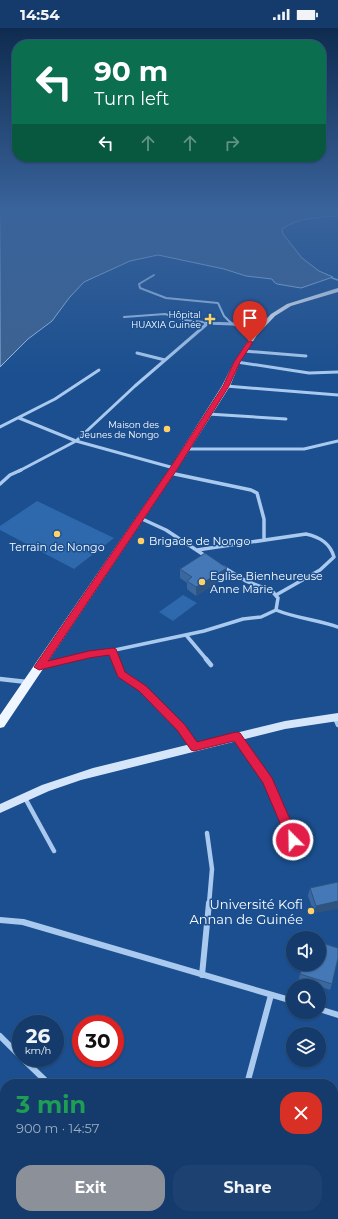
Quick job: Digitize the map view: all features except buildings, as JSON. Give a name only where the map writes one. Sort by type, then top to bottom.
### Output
[{"type":"main road","points":[[0,724],[27,682],[39,667],[172,471],[226,386],[237,362],[258,330],[273,315],[289,305],[338,290]]},
{"type":"street","points":[[154,275],[139,284],[140,288],[166,298],[218,303],[224,316],[233,324]]},
{"type":"street","points":[[124,317],[165,314],[185,320],[233,324],[258,330]]},
{"type":"street","points":[[0,484],[10,475],[76,441],[208,323]]},
{"type":"street","points":[[244,351],[306,356]]},
{"type":"street","points":[[137,353],[165,360]]},
{"type":"street","points":[[237,362],[309,373],[338,372]]},
{"type":"street","points":[[0,427],[55,399],[99,370]]},
{"type":"street","points":[[226,386],[338,395]]},
{"type":"street","points":[[208,414],[286,419]]},
{"type":"street","points":[[19,418],[76,441],[172,471],[257,492],[264,519],[264,539]]},
{"type":"street","points":[[185,449],[304,449],[338,441]]},
{"type":"street","points":[[140,518],[157,524],[178,536],[210,558]]},
{"type":"street","points":[[197,550],[306,534],[313,535],[326,542],[336,558],[320,570],[276,595]]},
{"type":"street","points":[[217,563],[246,581],[268,589],[276,595],[278,602],[276,610]]},
{"type":"street","points":[[39,667],[186,635],[243,619],[261,617],[276,610],[286,614],[317,620],[338,627]]},
{"type":"street","points":[[186,635],[211,665]]},
{"type":"street","points":[[113,652],[121,674],[142,688],[181,727],[194,747]]},
{"type":"street","points":[[0,679],[27,682]]},
{"type":"street","points":[[0,809],[67,779],[285,725],[337,720]]},
{"type":"street","points":[[236,736],[268,781],[293,840]]},
{"type":"street","points":[[24,797],[54,851]]},
{"type":"street","points":[[202,975],[212,869],[207,833]]},
{"type":"street","points":[[0,920],[23,922],[286,999]]},
{"type":"street","points":[[248,1079],[270,995]]},
{"type":"street","points":[[326,1011],[338,1015]]},
{"type":"street","points":[[0,1036],[12,1047]]},
{"type":"street","points":[[32,1067],[44,1079]]},
{"type":"shaded area","points":[[0,265],[122,265],[84,282],[69,298],[52,321],[28,339],[0,367]]},
{"type":"shaded area","points":[[203,265],[311,265],[319,271],[333,277],[301,288],[277,284],[272,279],[246,276]]},
{"type":"shaded area","name":"Terrain de Nongo","points":[[37,501],[114,538],[74,569],[0,530],[0,526]]},
{"type":"shaded area","points":[[183,595],[197,603],[173,621],[159,612]]},
{"type":"waterway","points":[[332,278],[338,280]]},
{"type":"place","name":"Hôpital HUAXIA Guinée","points":[[210,319]]},
{"type":"place","name":"Maison des Jeunes de Nongo","points":[[167,429]]},
{"type":"place","name":"Terrain de Nongo","points":[[57,534]]},
{"type":"place","name":"Brigade de Nongo","points":[[141,541]]},
{"type":"place","name":"Eglise Bienheureuse Anne Marie","points":[[202,582]]},
{"type":"place","name":"Université Kofi Annan de Guinée","points":[[311,911]]},
{"type":"route","points":[[250,342],[237,362],[226,386],[174,468],[39,667],[89,655],[113,652],[121,674],[142,688],[181,727],[194,747],[236,736],[268,781],[293,840]]}]
